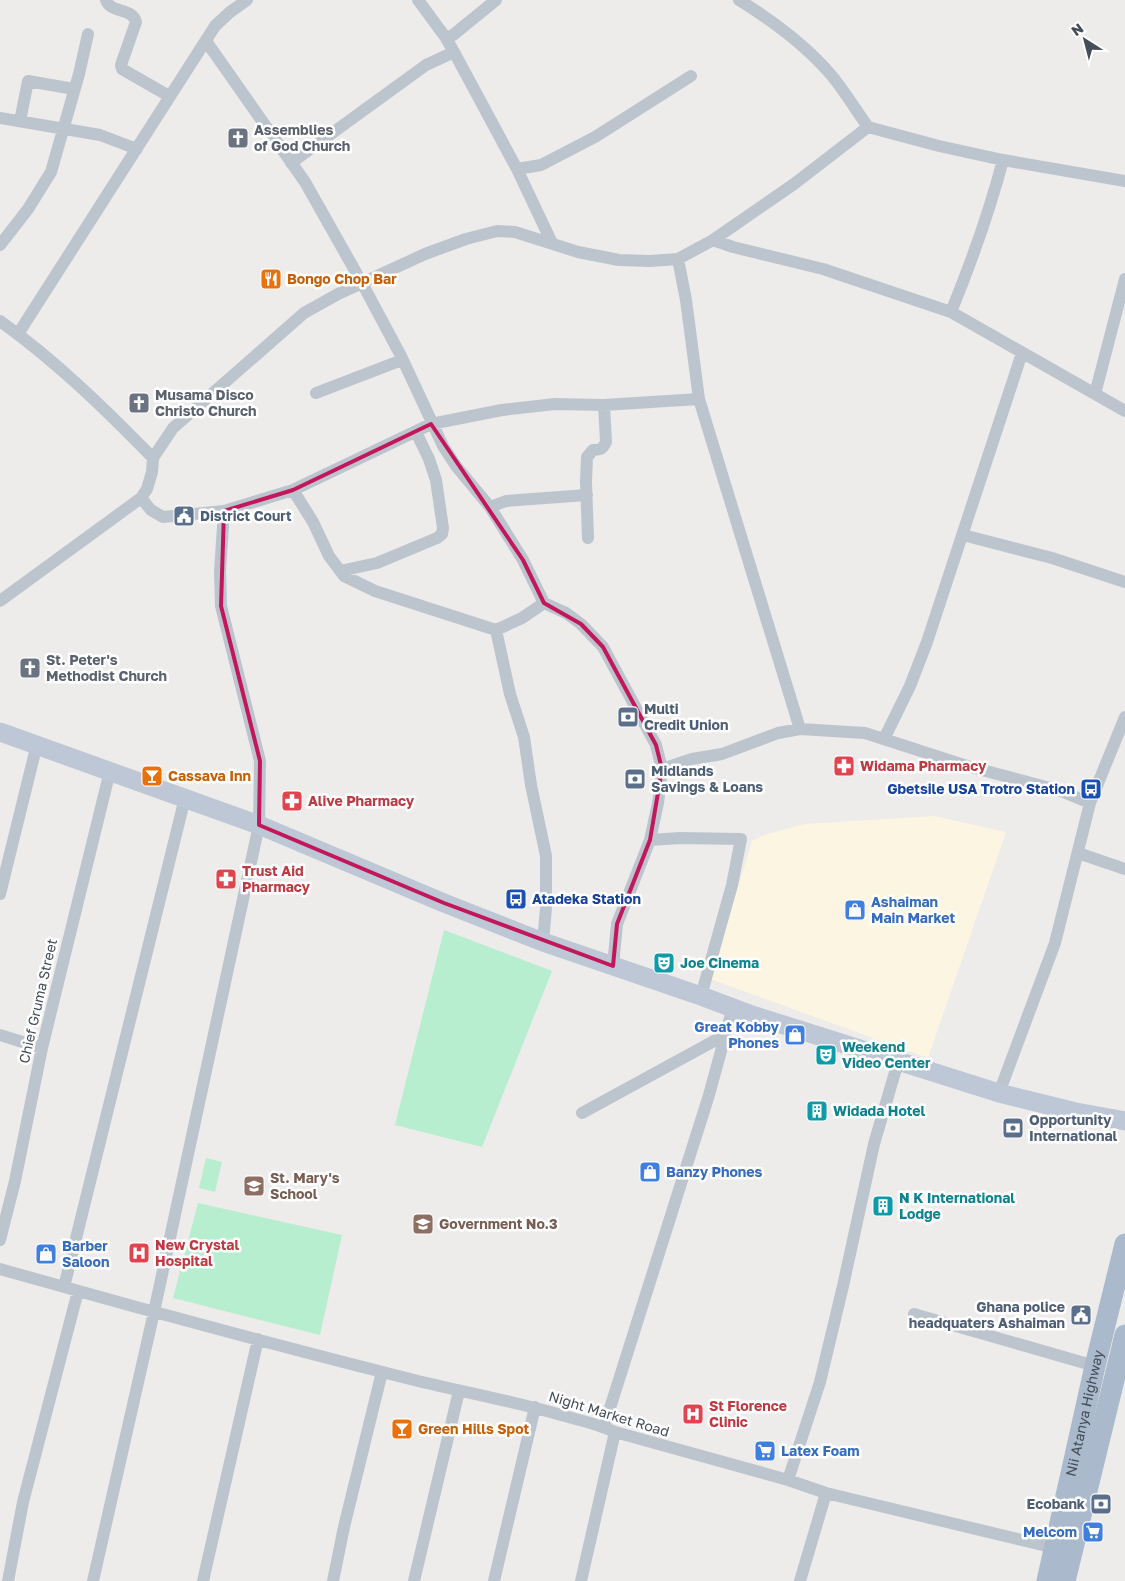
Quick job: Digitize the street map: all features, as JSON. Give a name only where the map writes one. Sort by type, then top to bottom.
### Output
[{"type":"main road","points":[[0,732],[259,825],[444,903],[543,942],[767,1020],[999,1093],[1076,1112],[1125,1121]]},
{"type":"main road","name":"Nii Atanya Highway","points":[[1047,1581],[1095,1366],[1125,1244]]},
{"type":"main road","points":[[1065,1581],[1120,1376],[1125,1335]]},
{"type":"street","points":[[106,0],[110,7],[132,14],[136,22],[121,65],[122,69],[169,96]]},
{"type":"street","points":[[18,334],[214,26],[247,0]]},
{"type":"street","points":[[418,0],[454,52],[517,169],[552,244]]},
{"type":"street","points":[[446,38],[453,35],[496,0]]},
{"type":"street","points":[[739,0],[763,15],[801,45],[831,76],[868,127],[939,146],[1004,160],[1125,181]]},
{"type":"street","points":[[0,245],[28,210],[51,172],[88,34]]},
{"type":"street","points":[[206,41],[305,182],[362,283],[402,360],[443,446],[456,466],[490,507],[523,560],[544,603],[566,613],[582,624],[603,646],[656,745],[662,769],[658,803],[650,840],[617,924],[613,966]]},
{"type":"street","points":[[291,162],[426,65],[454,52]]},
{"type":"street","points":[[517,169],[541,165],[595,137],[691,76]]},
{"type":"street","points":[[20,121],[28,81],[74,89]]},
{"type":"street","points":[[0,118],[100,135],[137,149]]},
{"type":"street","points":[[0,602],[141,498],[152,472],[153,458],[173,428],[304,313],[362,283],[425,254],[466,239],[497,232],[515,232],[578,252],[619,260],[650,261],[678,258],[713,240],[794,184],[868,127]]},
{"type":"street","points":[[951,312],[970,266],[1004,160]]},
{"type":"street","points":[[713,240],[733,247],[823,268],[951,312],[1125,411]]},
{"type":"street","points":[[678,258],[686,300],[699,399],[800,729]]},
{"type":"street","points":[[1095,394],[1125,279]]},
{"type":"street","points":[[0,321],[18,334],[102,406],[153,458]]},
{"type":"street","points":[[884,739],[910,686],[923,651],[1022,353]]},
{"type":"street","points":[[316,393],[402,360]]},
{"type":"street","points":[[141,498],[151,510],[163,517],[224,511],[293,490],[431,424],[502,410],[555,404],[604,405],[699,399]]},
{"type":"street","points":[[588,538],[587,457],[593,450],[599,450],[604,447],[606,442],[604,405]]},
{"type":"street","points":[[340,571],[377,563],[437,538],[442,534],[443,528],[436,480],[429,459],[416,432]]},
{"type":"street","points":[[293,490],[313,522],[329,556],[344,576],[375,591],[496,630],[522,618],[544,603]]},
{"type":"street","points":[[490,507],[506,501],[587,495]]},
{"type":"street","points":[[93,1581],[154,1312],[259,825],[260,761],[221,606],[220,571],[224,511]]},
{"type":"street","points":[[963,534],[1052,558],[1125,582]]},
{"type":"street","points":[[496,630],[510,694],[524,737],[531,785],[546,856],[546,908],[543,942]]},
{"type":"street","points":[[999,1093],[1055,943],[1090,803],[1125,717]]},
{"type":"street","points":[[662,769],[692,759],[722,754],[778,733],[800,729],[865,733],[967,766],[1061,791],[1090,803]]},
{"type":"street","points":[[0,894],[36,744]]},
{"type":"street","name":"Chief Gruma Street","points":[[0,1240],[15,1182],[42,1048],[110,771]]},
{"type":"street","points":[[64,1287],[184,798]]},
{"type":"street","points":[[650,840],[680,838],[742,839],[732,885],[701,996]]},
{"type":"street","points":[[1078,853],[1125,869]]},
{"type":"street","points":[[581,1581],[610,1430],[709,1095],[733,1007]]},
{"type":"street","points":[[0,1035],[42,1048]]},
{"type":"street","points":[[582,1113],[725,1035]]},
{"type":"street","points":[[788,1480],[820,1382],[874,1144],[898,1062]]},
{"type":"street","name":"Night Market Road","points":[[0,1269],[382,1372],[534,1407],[788,1480],[826,1493],[1055,1548]]},
{"type":"street","points":[[8,1581],[23,1502],[78,1291]]},
{"type":"street","points":[[914,1314],[1095,1366]]},
{"type":"street","points":[[204,1581],[258,1339]]},
{"type":"street","points":[[333,1581],[344,1527],[382,1372]]},
{"type":"street","points":[[414,1581],[459,1391]]},
{"type":"street","points":[[494,1581],[534,1407]]},
{"type":"street","points":[[800,1581],[826,1493]]},
{"type":"highlighted area","points":[[431,424],[523,560],[544,603],[581,624],[603,647],[656,745],[662,769],[650,840],[617,924],[613,966],[444,903],[259,825],[260,761],[221,606],[224,511],[293,490]]},
{"type":"shaded area","name":"Ashaiman Main Market","points":[[934,816],[1006,832],[928,1058],[710,979],[752,841],[764,835],[804,824]]},
{"type":"green space","points":[[444,930],[552,971],[482,1147],[395,1125]]},
{"type":"green space","points":[[206,1158],[222,1162],[215,1192],[199,1188]]},
{"type":"green space","points":[[198,1203],[342,1235],[320,1335],[173,1298]]},
{"type":"place","name":"Assemblies of God Church","points":[[238,138]]},
{"type":"place","name":"Bongo Chop Bar","points":[[271,279]]},
{"type":"place","name":"Musama Disco Christo Church","points":[[139,403]]},
{"type":"place","name":"District Court","points":[[184,516]]},
{"type":"place","name":"St. Peter's Methodist Church","points":[[30,668]]},
{"type":"place","name":"Multi Credit Union","points":[[628,717]]},
{"type":"place","name":"Widama Pharmacy","points":[[844,766]]},
{"type":"place","name":"Cassava Inn","points":[[152,776]]},
{"type":"place","name":"Midlands Savings & Loans","points":[[635,779]]},
{"type":"place","name":"Gbetsile USA Trotro Station","points":[[1091,789]]},
{"type":"place","name":"Alive Pharmacy","points":[[292,801]]},
{"type":"place","name":"Trust Aid Pharmacy","points":[[226,879]]},
{"type":"place","name":"Atadeka Station","points":[[516,899]]},
{"type":"place","name":"Ashaiman Main Market","points":[[855,910]]},
{"type":"place","name":"Joe Cinema","points":[[664,963]]},
{"type":"place","name":"Great Kobby Phones","points":[[795,1035]]},
{"type":"place","name":"Weekend Video Center","points":[[826,1055]]},
{"type":"place","name":"Widada Hotel","points":[[817,1111]]},
{"type":"place","name":"Opportunity International","points":[[1013,1128]]},
{"type":"place","name":"Banzy Phones","points":[[650,1172]]},
{"type":"place","name":"St. Mary's School","points":[[254,1186]]},
{"type":"place","name":"N K International Lodge","points":[[883,1206]]},
{"type":"place","name":"Government No.3","points":[[423,1224]]},
{"type":"place","name":"New Crystal Hospital","points":[[139,1253]]},
{"type":"place","name":"Barber Saloon","points":[[46,1254]]},
{"type":"place","name":"Ghana police headquaters Ashaiman","points":[[1081,1315]]},
{"type":"place","name":"St Florence Clinic","points":[[693,1414]]},
{"type":"place","name":"Green Hills Spot","points":[[402,1429]]},
{"type":"place","name":"Latex Foam","points":[[765,1451]]},
{"type":"place","name":"Ecobank","points":[[1101,1504]]},
{"type":"place","name":"Melcom","points":[[1093,1532]]}]
